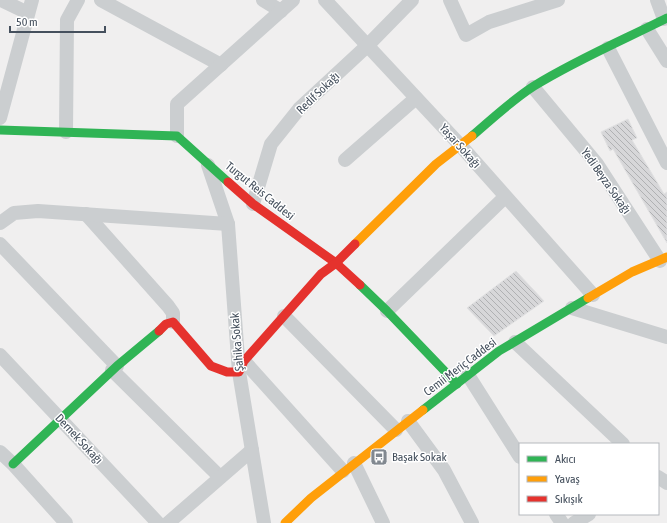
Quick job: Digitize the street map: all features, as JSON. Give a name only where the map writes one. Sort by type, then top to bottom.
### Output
[{"type":"street","points":[[0,118],[30,7],[1,0]]},
{"type":"street","points":[[66,132],[67,20],[78,0]]},
{"type":"street","points":[[101,0],[221,65]]},
{"type":"street","points":[[263,0],[281,11]]},
{"type":"street","points":[[0,130],[177,136],[177,104],[293,0]]},
{"type":"street","name":"Yaşar Sokağı","points":[[325,0],[461,146],[593,296]]},
{"type":"street","name":"Redif Sokağı","points":[[253,204],[271,144],[299,109],[367,46],[412,0]]},
{"type":"street","points":[[450,0],[466,35],[488,22],[558,0]]},
{"type":"street","points":[[86,214],[168,306],[173,313],[173,322],[211,366],[227,372],[242,367],[321,274],[336,263],[436,164],[461,146],[533,87],[564,69],[665,19],[657,0]]},
{"type":"street","points":[[647,29],[667,61]]},
{"type":"street","points":[[608,48],[667,163]]},
{"type":"street","name":"Yedi Beyza Sokağı","points":[[533,87],[597,164],[663,259]]},
{"type":"street","points":[[345,160],[416,98]]},
{"type":"street","name":"Turgut Reis Caddesi","points":[[177,136],[253,204],[336,263],[386,311],[462,379]]},
{"type":"street","name":"Şahika Sokak","points":[[207,163],[228,224],[242,367],[252,450],[264,523]]},
{"type":"street","points":[[386,311],[505,197]]},
{"type":"street","points":[[0,223],[14,213],[38,211],[228,224]]},
{"type":"street","points":[[0,244],[114,368],[220,477]]},
{"type":"street","name":"Cemii Meriç Caddesi","points":[[285,523],[311,498],[348,467],[499,351],[632,272],[663,259]]},
{"type":"street","points":[[572,308],[667,338]]},
{"type":"street","points":[[284,316],[396,430]]},
{"type":"street","points":[[13,464],[114,368],[161,330],[166,324],[173,322]]},
{"type":"street","points":[[515,342],[621,443]]},
{"type":"street","name":"Dernek Sokağı","points":[[0,355],[158,523]]},
{"type":"street","points":[[242,367],[348,467],[383,523]]},
{"type":"street","points":[[462,379],[519,456]]},
{"type":"street","points":[[408,421],[444,470],[472,522]]},
{"type":"street","points":[[168,523],[252,450]]},
{"type":"street","points":[[0,452],[13,464],[66,523]]},
{"type":"street","points":[[574,523],[587,515]]},
{"type":"building","points":[[628,119],[637,138],[632,140],[664,194],[667,192],[667,243],[613,149],[610,151],[601,132]]},
{"type":"building","points":[[516,271],[544,301],[494,336],[467,308]]},
{"type":"traffic: fast","points":[[472,136],[510,103],[534,86],[583,59],[667,18]]},
{"type":"traffic: fast","points":[[0,130],[177,136],[228,182]]},
{"type":"traffic: fast","points":[[360,285],[457,384]]},
{"type":"traffic: fast","points":[[423,410],[499,351],[588,298]]},
{"type":"traffic: fast","points":[[13,464],[117,366],[159,331]]},
{"type":"traffic: slow","points":[[355,244],[436,164],[472,136]]},
{"type":"traffic: slow","points":[[588,298],[632,272],[667,257]]},
{"type":"traffic: slow","points":[[285,523],[311,498],[423,410]]},
{"type":"traffic: jam","points":[[228,182],[253,204],[336,263],[360,285]]},
{"type":"traffic: jam","points":[[159,331],[166,324],[173,322],[211,366],[227,372],[239,372],[244,361],[321,274],[336,263],[355,244]]},
{"type":"place","name":"Başak Sokak","points":[[379,457]]}]
